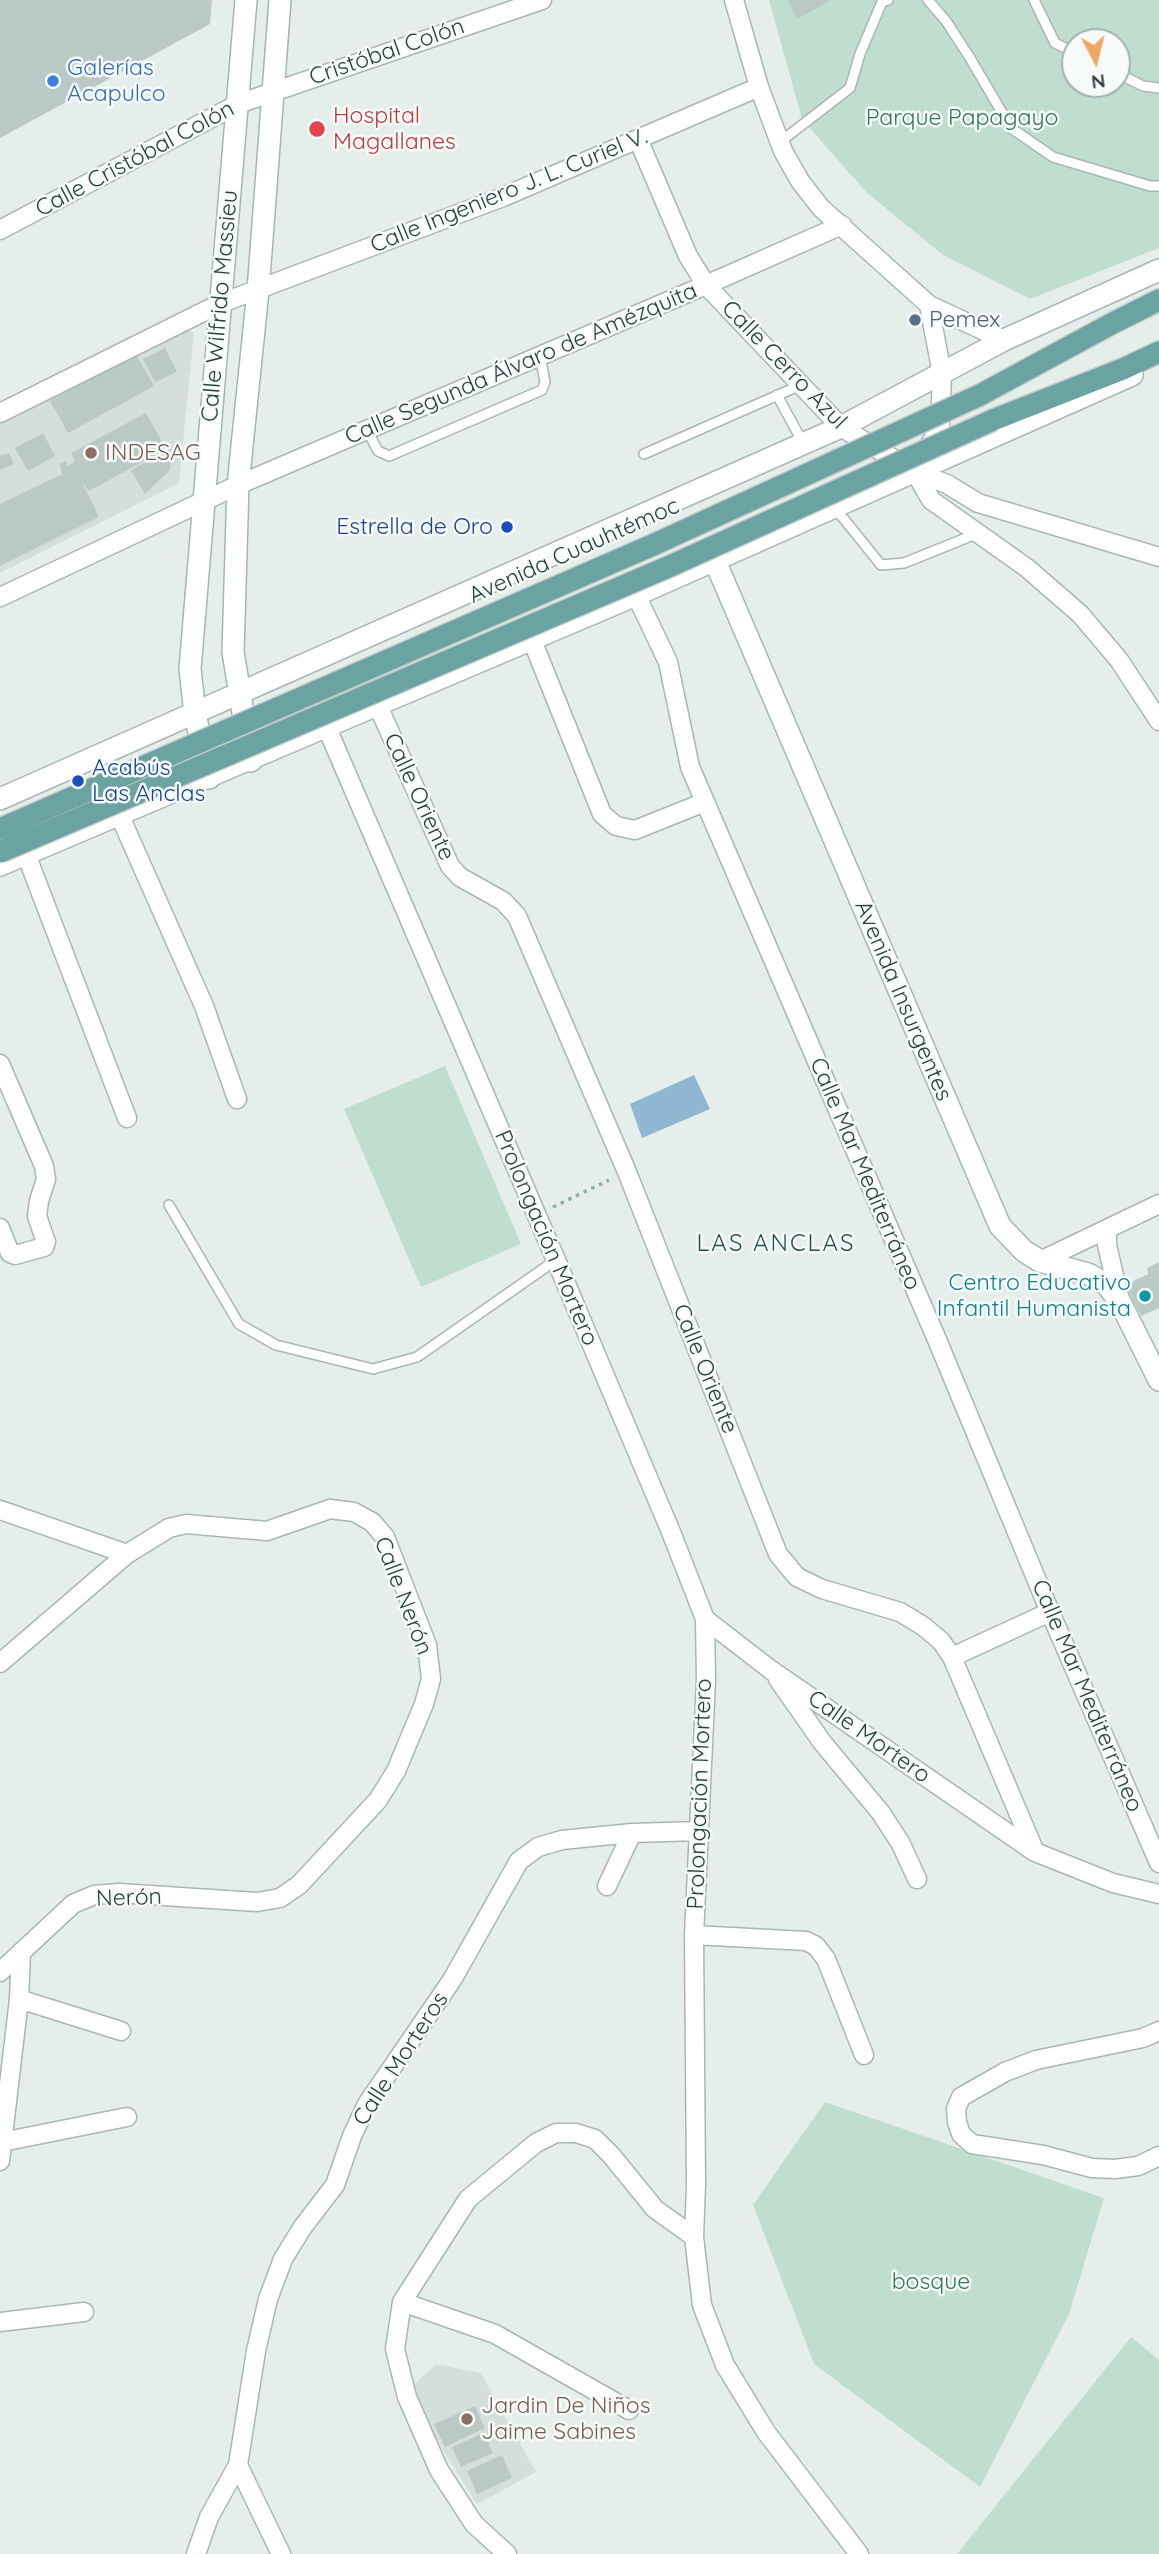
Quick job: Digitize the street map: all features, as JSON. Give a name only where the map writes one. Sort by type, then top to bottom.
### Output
[{"type":"main road","name":"Avenida Cuauhtémoc","points":[[0,829],[643,550],[980,395],[1159,300]]},
{"type":"main road","points":[[0,852],[668,566],[993,421],[1159,352]]},
{"type":"street","name":"Calle Wilfrido Massieu","points":[[209,778],[195,714],[190,669],[246,0]]},
{"type":"street","name":"Calle Wilfrido Massieu","points":[[251,761],[233,652],[238,485],[258,291],[280,0]]},
{"type":"street","name":"Cristóbal Colón","points":[[272,90],[542,0]]},
{"type":"street","points":[[734,0],[759,87],[780,142],[800,181],[821,208],[929,305],[1004,340]]},
{"type":"street","name":"Calle Ingeniero J. L. Curiel V.","points":[[0,413],[219,304],[503,197],[759,87]]},
{"type":"street","name":"Calle Cristóbal Colón","points":[[0,230],[238,104],[272,90]]},
{"type":"street","name":"Calle Cerro Azul","points":[[638,139],[688,256],[706,285],[841,428],[915,472],[931,500],[1027,568],[1080,614],[1119,660],[1159,721]]},
{"type":"street","name":"Calle Segunda Álvaro de Amézquita","points":[[0,597],[238,485],[842,225]]},
{"type":"street","points":[[0,799],[841,428],[1004,340],[1159,270]]},
{"type":"street","points":[[915,472],[940,427],[942,374],[929,305]]},
{"type":"street","points":[[0,865],[251,761],[715,562],[1159,363]]},
{"type":"street","points":[[915,472],[947,484],[978,503],[1159,557]]},
{"type":"street","name":"Avenida Insurgentes","points":[[715,562],[1000,1226],[1024,1251],[1040,1261],[1088,1274],[1106,1284],[1120,1302],[1159,1380]]},
{"type":"street","name":"Calle Mar Mediterráneo","points":[[636,595],[668,662],[690,767],[1159,1863]]},
{"type":"street","points":[[533,640],[602,814],[616,826],[635,830],[705,802]]},
{"type":"street","name":"Calle Oriente","points":[[378,706],[450,866],[460,877],[503,901],[517,916],[627,1172],[778,1554],[797,1577],[822,1589],[900,1612],[941,1641],[952,1657],[1035,1852]]},
{"type":"street","name":"Prolongación Mortero","points":[[327,728],[556,1259],[705,1619],[706,1680],[694,1935],[694,2237],[702,2305],[724,2365],[766,2432],[859,2554]]},
{"type":"street","points":[[119,814],[204,1006],[237,1099]]},
{"type":"street","points":[[26,854],[127,1118]]},
{"type":"street","points":[[0,1064],[44,1166],[46,1179],[37,1216],[46,1242],[44,1247],[15,1255],[10,1253],[0,1228]]},
{"type":"street","points":[[1040,1261],[1159,1204]]},
{"type":"street","points":[[1107,1228],[1107,1245],[1120,1302]]},
{"type":"street","name":"Calle Nerón","points":[[0,1663],[127,1554],[169,1528],[186,1524],[267,1531],[330,1509],[354,1512],[372,1522],[385,1537],[427,1645],[431,1679],[424,1704],[396,1771],[378,1800],[299,1885],[280,1898],[257,1902]]},
{"type":"street","points":[[0,1510],[127,1554]]},
{"type":"street","points":[[952,1657],[1050,1612]]},
{"type":"street","name":"Calle Mortero","points":[[705,1619],[771,1670],[1035,1852]]},
{"type":"street","points":[[771,1670],[822,1742],[881,1813],[901,1844],[917,1879]]},
{"type":"street","name":"Calle Morteros","points":[[196,2554],[209,2517],[238,2465],[256,2351],[272,2289],[283,2259],[302,2228],[335,2185],[352,2136],[367,2104],[452,1980],[519,1861],[538,1846],[562,1840],[632,1833],[699,1831]]},
{"type":"street","points":[[607,1886],[632,1833]]},
{"type":"street","points":[[1035,1852],[1113,1883],[1159,1894]]},
{"type":"street","name":"Nerón","points":[[0,1972],[73,1904],[94,1895],[119,1893],[257,1902]]},
{"type":"street","points":[[694,1935],[806,1941],[816,1946],[826,1959],[864,2055]]},
{"type":"street","points":[[0,2161],[19,1998],[21,1952]]},
{"type":"street","points":[[19,1998],[121,2031]]},
{"type":"street","points":[[1159,2031],[1143,2038],[1035,2060],[1005,2071],[961,2097],[956,2109],[961,2134],[972,2144],[1044,2155],[1092,2168],[1138,2166],[1159,2156]]},
{"type":"street","points":[[2,2142],[127,2117]]},
{"type":"street","points":[[507,2554],[474,2524],[439,2470],[407,2397],[394,2349],[402,2302],[468,2199],[536,2143],[556,2133],[576,2133],[595,2139],[655,2209],[694,2237]]},
{"type":"street","points":[[402,2302],[495,2334],[629,2410]]},
{"type":"street","points":[[0,2322],[84,2312]]},
{"type":"street","points":[[238,2465],[281,2554]]},
{"type":"lane","points":[[780,142],[850,88],[860,54],[882,2],[888,0]]},
{"type":"lane","points":[[928,0],[946,21],[970,58],[1011,128],[1053,157],[1150,186],[1159,186]]},
{"type":"lane","points":[[1034,0],[1055,43],[1061,46]]},
{"type":"lane","points":[[1131,80],[1143,86],[1159,88]]},
{"type":"lane","points":[[367,430],[378,451],[389,456],[542,390],[545,382],[540,356]]},
{"type":"lane","points":[[644,454],[801,384]]},
{"type":"lane","points":[[777,395],[803,444]]},
{"type":"lane","points":[[835,508],[881,565],[904,563],[978,533]]},
{"type":"lane","points":[[169,1205],[239,1324],[276,1345],[373,1369],[418,1357],[556,1259]]},
{"type":"path","points":[[536,1215],[627,1172]]},
{"type":"shaded area","name":"INDESAG","points":[[181,330],[194,332],[179,483],[0,573],[0,422]]},
{"type":"shaded area","name":"Jardin De Niños Jaime Sabines","points":[[436,2364],[481,2373],[536,2472],[477,2504],[443,2450],[411,2388]]},
{"type":"green space","name":"Parque Papagayo","points":[[769,0],[1159,0],[1159,248],[1030,299],[943,255],[866,192],[802,119]]},
{"type":"green space","points":[[445,1066],[521,1244],[421,1287],[344,1109]]},
{"type":"green space","name":"bosque","points":[[825,2102],[1104,2198],[1069,2314],[980,2487],[814,2364],[753,2205]]},
{"type":"green space","points":[[1131,2337],[1159,2360],[1159,2554],[957,2554]]},
{"type":"water","points":[[694,1075],[710,1109],[642,1138],[630,1104]]},
{"type":"building","name":"Galerías Acapulco","points":[[0,0],[212,0],[210,24],[0,138]]},
{"type":"building","points":[[788,0],[831,0],[797,19]]},
{"type":"building","points":[[165,348],[177,372],[155,382],[143,359]]},
{"type":"building","points":[[136,354],[154,386],[68,433],[50,401]]},
{"type":"building","points":[[146,413],[166,449],[89,491],[82,482],[99,517],[0,566],[0,504],[62,474],[60,464],[66,461],[68,466],[75,462],[71,453]]},
{"type":"building","points":[[43,433],[55,456],[28,471],[15,448]]},
{"type":"building","points":[[171,448],[170,470],[145,494],[131,470]]},
{"type":"building","points":[[9,453],[14,464],[0,470],[0,456]]},
{"type":"building","name":"Centro Educativo Infantil Humanista","points":[[1159,1262],[1159,1308],[1141,1316],[1125,1285],[1148,1274],[1147,1268]]},
{"type":"building","points":[[475,2406],[485,2428],[445,2447],[434,2424]]},
{"type":"building","points":[[484,2433],[493,2453],[461,2467],[452,2447]]},
{"type":"building","points":[[502,2455],[512,2478],[477,2494],[467,2471]]},
{"type":"place","name":"Galerías Acapulco","points":[[53,81]]},
{"type":"place","name":"Hospital Magallanes","points":[[317,129]]},
{"type":"place","name":"Pemex","points":[[915,320]]},
{"type":"place","name":"INDESAG","points":[[91,453]]},
{"type":"place","name":"Estrella de Oro","points":[[507,527]]},
{"type":"place","name":"Acabús Las Anclas","points":[[78,781]]},
{"type":"place","name":"Centro Educativo Infantil Humanista","points":[[1145,1296]]},
{"type":"place","name":"Jardin De Niños Jaime Sabines","points":[[467,2419]]},
{"type":"district","name":"LAS ANCLAS","points":[[776,1244]]}]
